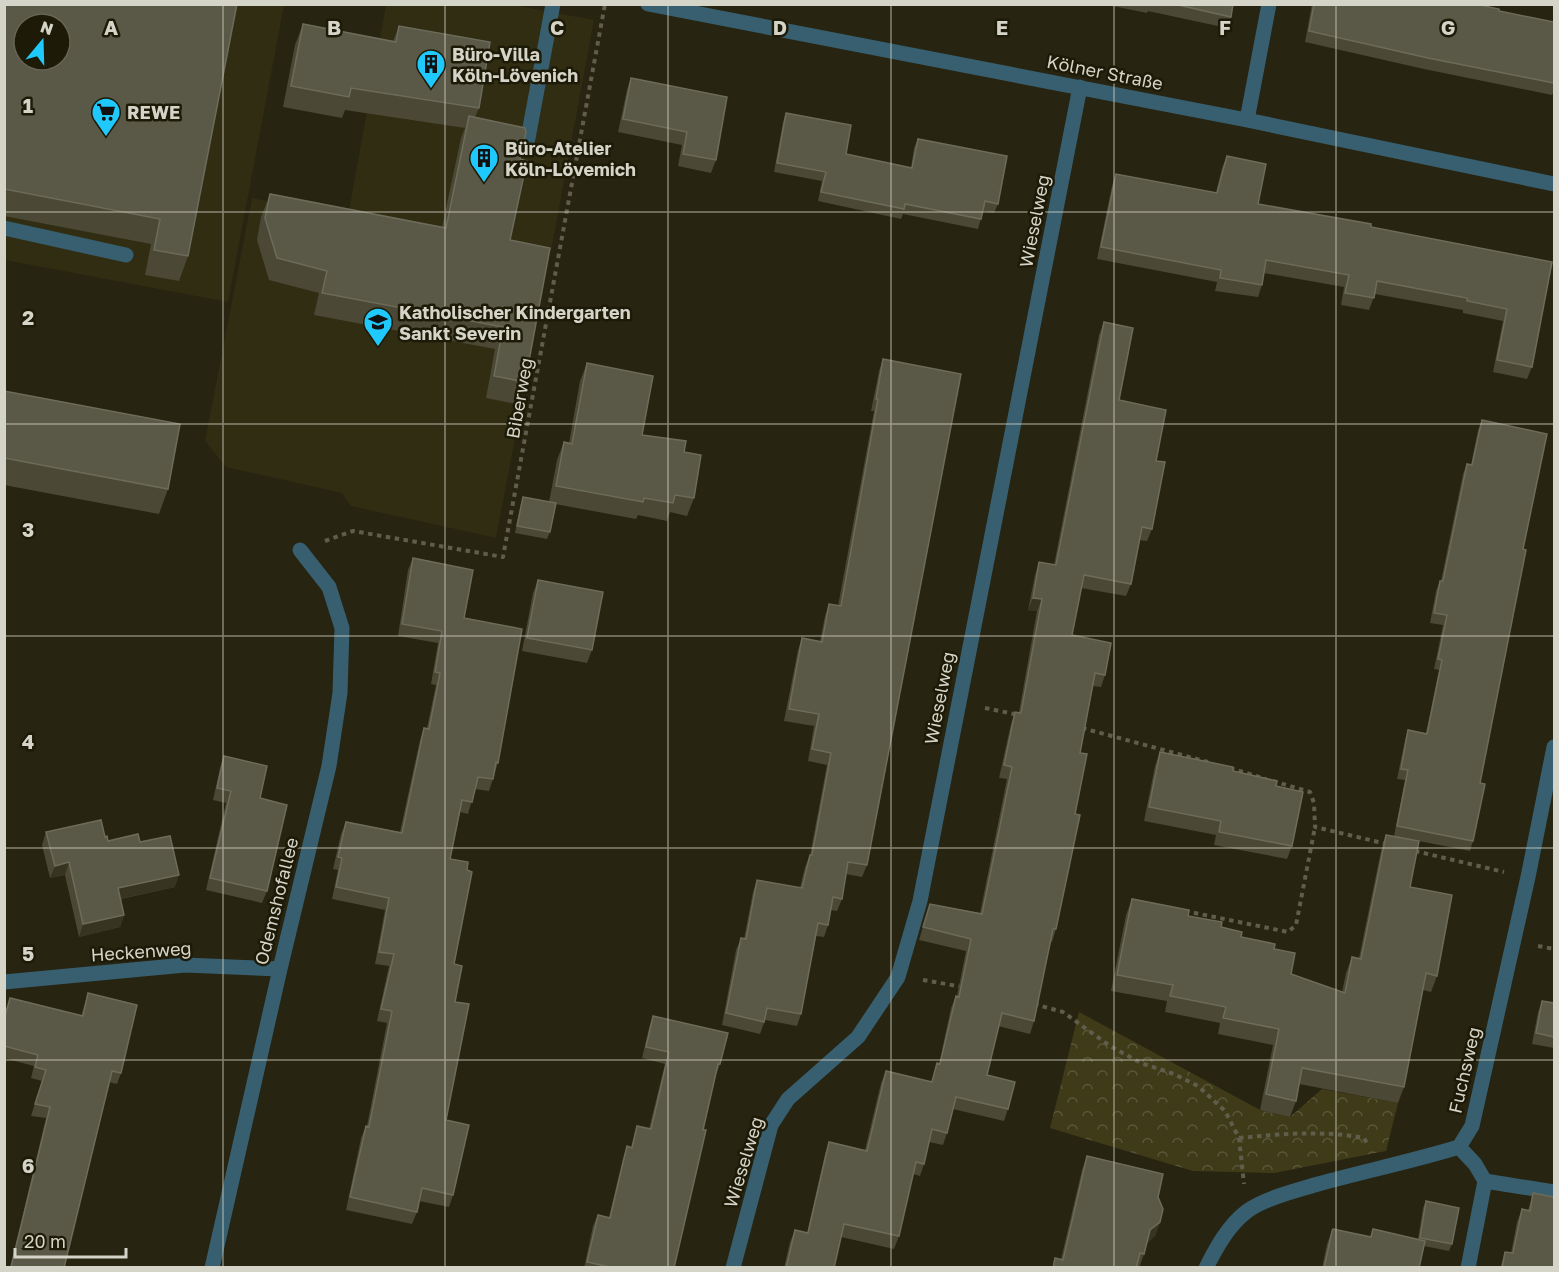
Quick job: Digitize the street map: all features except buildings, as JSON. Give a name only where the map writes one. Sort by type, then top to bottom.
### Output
[{"type":"street","points":[[526,149],[553,4]]},
{"type":"street","name":"Kölner Straße","points":[[648,4],[669,6],[1247,120],[1554,184]]},
{"type":"street","points":[[1247,120],[1269,4]]},
{"type":"street","name":"Wieselweg","points":[[733,1268],[771,1125],[788,1099],[858,1037],[898,976],[920,901],[1080,87]]},
{"type":"street","points":[[4,228],[126,255]]},
{"type":"street","name":"Odemshofallee","points":[[212,1268],[329,766],[340,682],[342,628],[328,586],[300,550]]},
{"type":"street","name":"Fuchsweg","points":[[1460,1147],[1472,1126],[1528,877],[1554,747]]},
{"type":"street","name":"Heckenweg","points":[[4,982],[185,965],[280,969]]},
{"type":"street","points":[[1206,1268],[1218,1244],[1246,1212],[1285,1193],[1460,1147],[1475,1164],[1485,1182],[1467,1268]]},
{"type":"street","points":[[1485,1182],[1554,1192]]},
{"type":"path","name":"Biberweg","points":[[300,550],[353,531],[503,557],[605,4]]},
{"type":"path","points":[[958,702],[1026,716]]},
{"type":"path","points":[[1071,726],[1217,765]]},
{"type":"path","points":[[1180,910],[1288,932],[1296,925],[1315,827],[1314,803],[1310,792],[1228,768]]},
{"type":"path","points":[[1315,827],[1393,846]]},
{"type":"path","points":[[1405,848],[1528,877]]},
{"type":"path","points":[[898,976],[965,987]]},
{"type":"path","points":[[1029,1002],[1063,1012],[1110,1046],[1141,1063],[1174,1074],[1198,1086],[1225,1111],[1239,1138],[1246,1212]]},
{"type":"path","points":[[1239,1138],[1283,1133],[1336,1133],[1364,1138],[1380,1167]]},
{"type":"shaded area","name":"REWE","points":[[4,5],[284,5],[228,302],[5,260]]},
{"type":"shaded area","points":[[386,5],[514,5],[594,20],[551,251],[349,211]]},
{"type":"shaded area","name":"Katholischer Kindergarten Sankt Severin","points":[[252,198],[550,255],[496,538],[351,506],[342,493],[226,467],[205,441]]},
{"type":"green space","points":[[1079,1012],[1260,1110],[1290,1117],[1322,1089],[1398,1103],[1386,1151],[1274,1173],[1193,1171],[1050,1128]]},
{"type":"place","name":"Büro-Villa Köln-Lövenich","points":[[431,90]]},
{"type":"place","name":"REWE","points":[[106,138]]},
{"type":"place","name":"Büro-Atelier Köln-Lövemich","points":[[484,184]]},
{"type":"place","name":"Katholischer Kindergarten Sankt Severin","points":[[378,348]]}]
